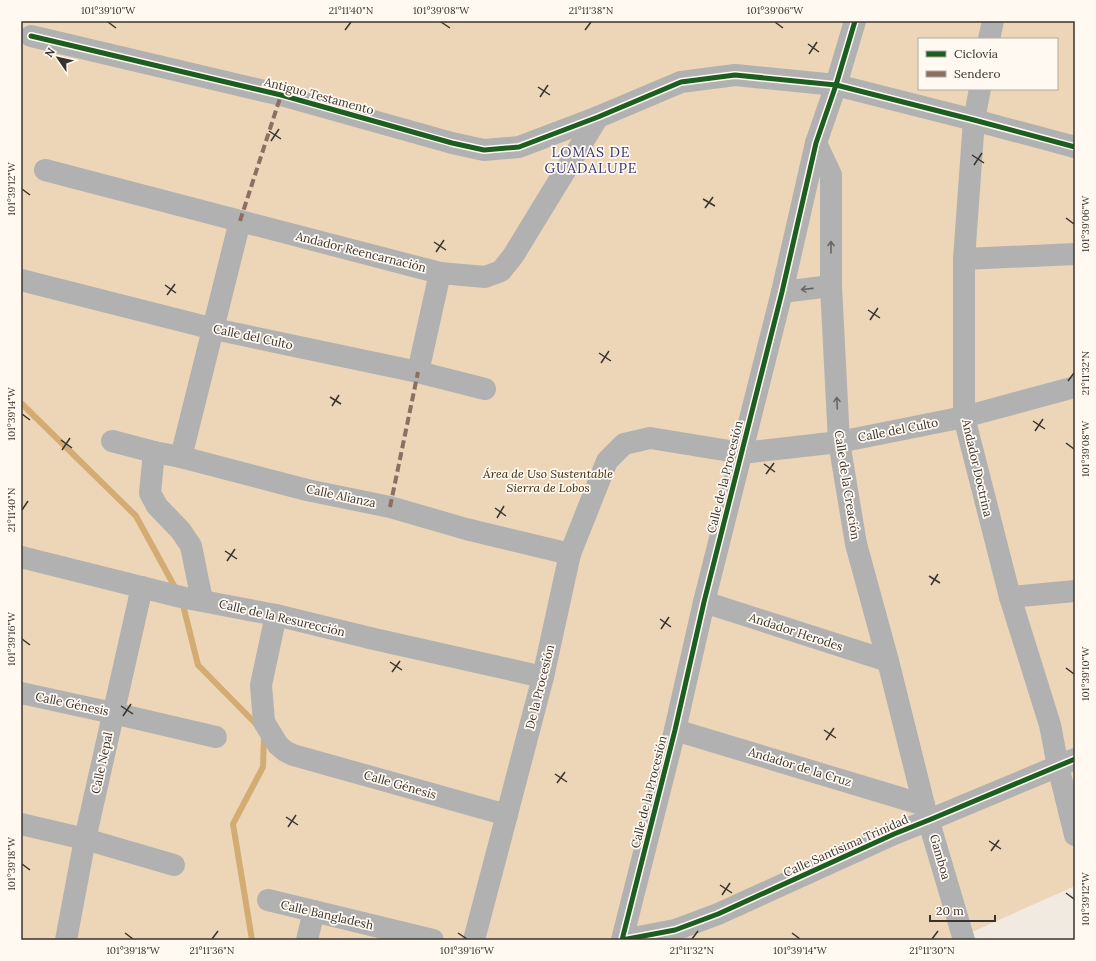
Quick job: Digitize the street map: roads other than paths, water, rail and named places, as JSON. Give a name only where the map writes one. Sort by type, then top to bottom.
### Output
[{"type":"street","name":"Calle de la Procesión","points":[[622,940],[675,730],[704,602],[782,292],[816,143],[836,85],[855,21]]},
{"type":"street","points":[[989,38],[993,21]]},
{"type":"street","name":"Antiguo Testamento","points":[[31,36],[281,95],[452,143],[484,150],[519,147],[598,117],[680,82],[735,75],[836,85],[1075,147]]},
{"type":"street","name":"Andador Doctrina","points":[[980,90],[974,120],[964,259],[964,417],[1010,597],[1050,725],[1067,762],[1075,835]]},
{"type":"street","name":"Andador Reencarnación","points":[[45,170],[440,272],[485,277],[501,271],[513,256],[598,117]]},
{"type":"street","name":"Calle de la Creación","points":[[816,143],[831,176],[832,286],[839,442],[856,544],[927,812]]},
{"type":"street","points":[[181,457],[240,221]]},
{"type":"street","points":[[964,259],[1075,254]]},
{"type":"street","points":[[418,372],[440,272]]},
{"type":"street","name":"Calle del Culto","points":[[21,280],[214,329],[418,372],[485,389]]},
{"type":"street","points":[[782,292],[832,286]]},
{"type":"street","name":"Calle del Culto","points":[[624,444],[650,438],[742,453],[839,442],[964,417],[1075,387]]},
{"type":"street","name":"Calle Alianza","points":[[112,441],[154,452],[181,457],[307,490],[390,507],[466,529],[570,554]]},
{"type":"street","name":"De la Procesión","points":[[474,940],[543,677],[570,554],[607,461],[624,444]]},
{"type":"street","points":[[154,452],[150,493],[156,506],[181,531],[191,546],[202,600]]},
{"type":"street","name":"Calle de la Resurección","points":[[21,556],[181,597],[276,615],[374,639],[543,677]]},
{"type":"street","name":"Calle Nepal","points":[[66,940],[85,839],[142,587]]},
{"type":"street","points":[[1010,597],[1075,591]]},
{"type":"street","name":"Andador Herodes","points":[[704,602],[888,661]]},
{"type":"street","name":"Calle Génesis","points":[[276,615],[261,685],[264,722],[278,745],[285,751],[294,755],[507,815]]},
{"type":"street","name":"Calle Génesis","points":[[21,694],[113,713],[216,737]]},
{"type":"street","name":"Andador de la Cruz","points":[[675,730],[927,812]]},
{"type":"street","name":"Calle Santisima Trinidad","points":[[622,940],[675,930],[704,919],[894,834],[927,812],[1067,762]]},
{"type":"street","name":"Gamboa","points":[[927,812],[964,940]]},
{"type":"street","points":[[21,824],[85,839],[174,865]]},
{"type":"street","name":"Calle Bangladesh","points":[[268,900],[433,940]]},
{"type":"street","points":[[307,940],[314,912]]},
{"type":"waterway","points":[[21,403],[136,516],[177,591]]},
{"type":"waterway","points":[[182,601],[198,665],[257,725]]},
{"type":"waterway","points":[[252,940],[233,824],[263,767],[264,735]]},
{"type":"district","name":"LOMAS DE GUADALUPE","points":[[591,160]]},
{"type":"park label","name":"Área de Uso Sustentable Sierra de Lobos","points":[[548,481]]}]
